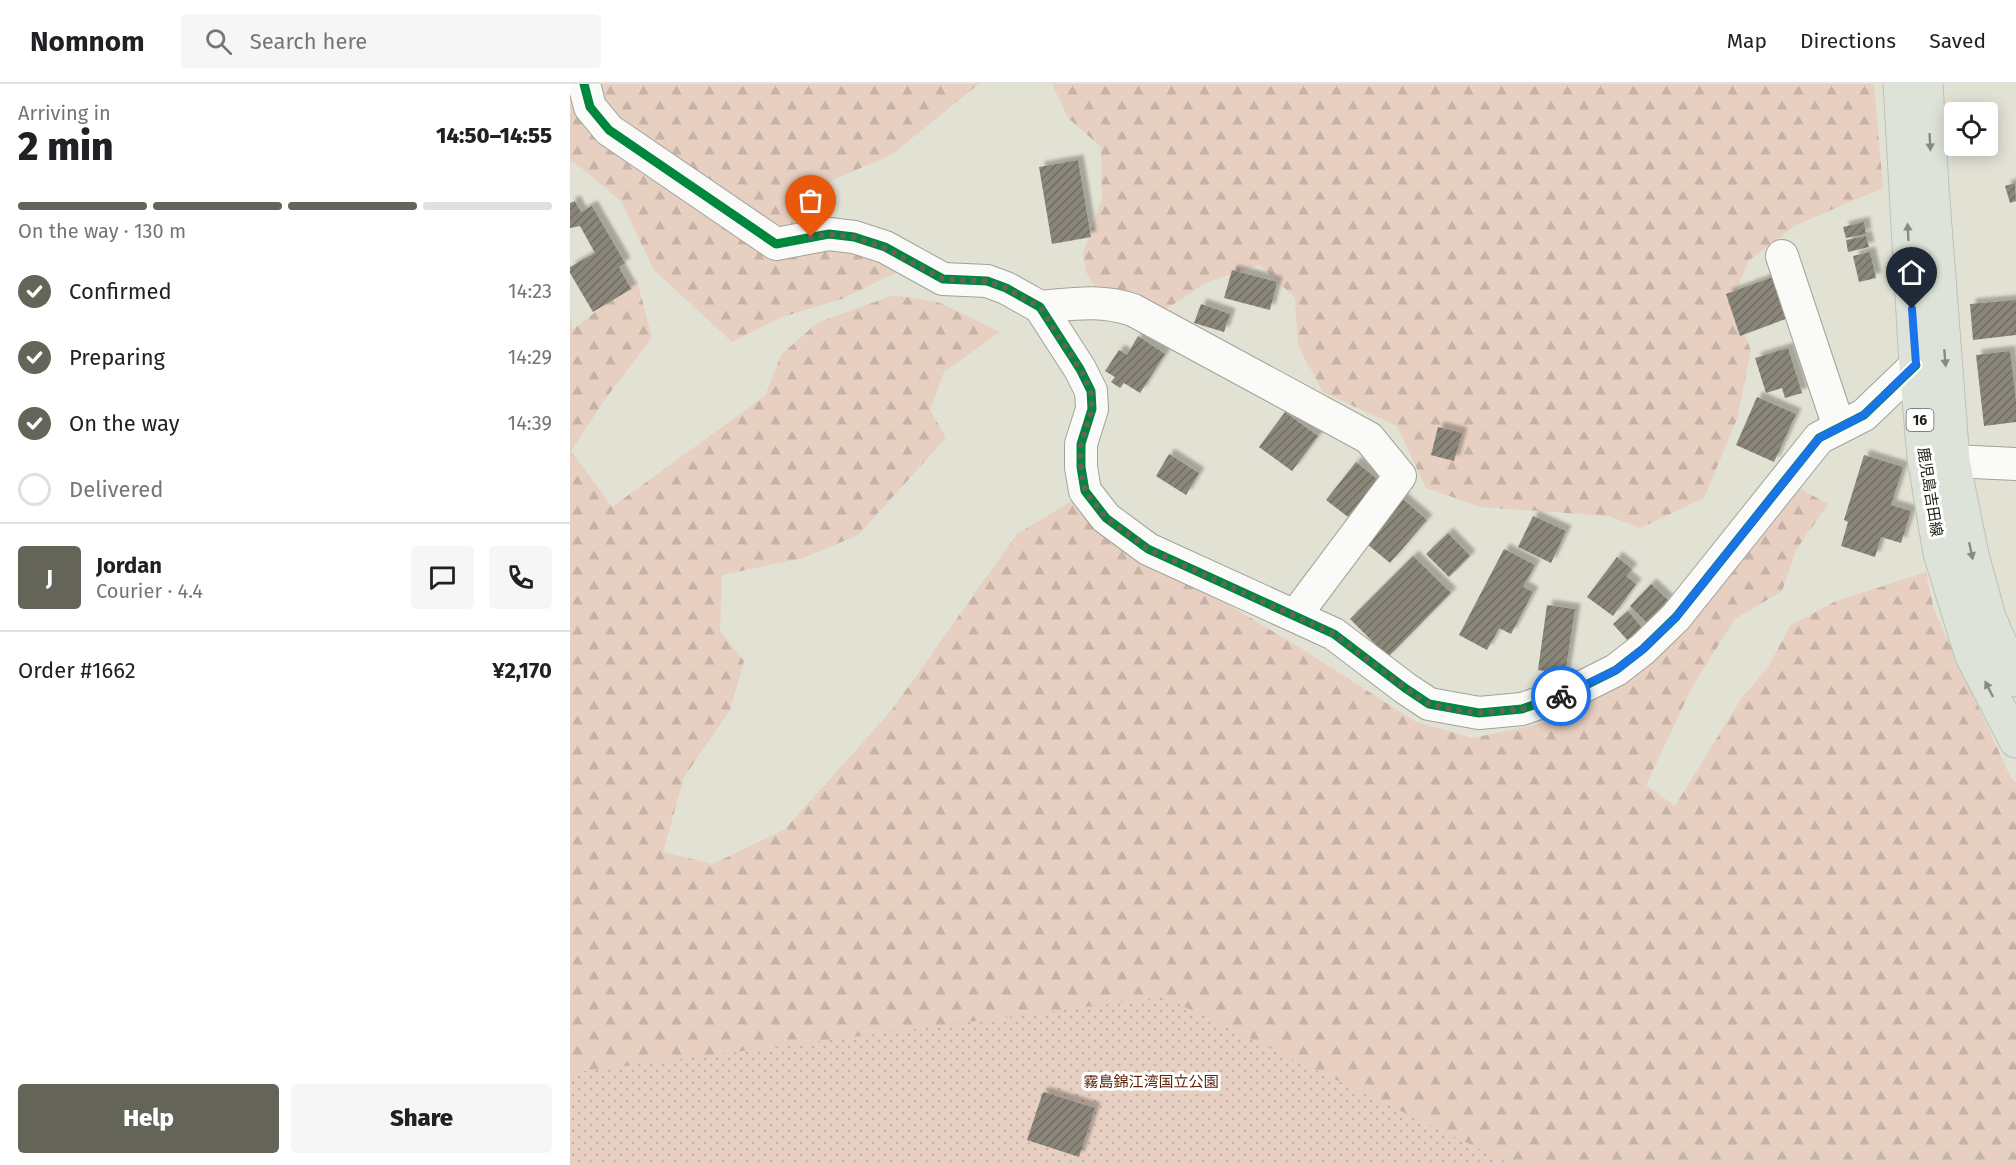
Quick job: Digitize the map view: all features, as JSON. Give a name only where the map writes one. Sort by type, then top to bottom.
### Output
[{"type":"main road","name":"鹿児島吉田線","points":[[1900,84],[1916,364],[1924,457],[1940,553],[1972,656],[2016,741]]},
{"type":"main road","name":"鹿児島吉田線","points":[[1926,84],[1953,460],[1972,555],[1989,617],[2016,680]]},
{"type":"street","points":[[584,84],[590,107],[609,130],[776,244],[829,234],[854,237],[885,248],[943,279],[987,281],[1006,288],[1040,307],[1080,369],[1091,391],[1092,409],[1081,444],[1081,467],[1085,491],[1106,518],[1148,549],[1334,634],[1429,704],[1452,709],[1479,713],[1522,709],[1574,691],[1616,670],[1643,649],[1676,617],[1819,438],[1864,415],[1916,364]]},
{"type":"street","points":[[1782,256],[1839,427]]},
{"type":"street","points":[[1040,307],[1079,303],[1114,303],[1133,310],[1369,438],[1400,476],[1295,616]]},
{"type":"street","points":[[1953,460],[2016,464]]},
{"type":"green space","points":[[570,84],[979,84],[891,155],[821,185],[831,216],[929,256],[842,299],[779,318],[732,342],[654,270],[621,201],[570,161]]},
{"type":"green space","points":[[1052,84],[1874,84],[1883,188],[1796,225],[1748,261],[1733,301],[1751,351],[1737,419],[1704,498],[1640,528],[1609,516],[1481,507],[1426,488],[1397,426],[1323,392],[1298,345],[1295,298],[1260,265],[1207,282],[1160,313],[1096,288],[1086,272],[1083,253],[1102,199],[1101,147],[1068,118]]},
{"type":"green space","points":[[637,280],[652,338],[606,398],[571,451],[612,507],[765,396],[781,355],[817,323],[894,295],[940,303],[1000,332],[944,372],[930,410],[946,438],[858,535],[803,558],[722,575],[720,631],[744,661],[730,710],[684,777],[663,852],[713,864],[785,829],[891,711],[1017,534],[1077,498],[1133,547],[1302,649],[1416,722],[1473,738],[1554,721],[1609,692],[1669,642],[1795,486],[1828,504],[1796,550],[1782,591],[1735,619],[1693,685],[1646,785],[1675,806],[1741,699],[1769,666],[1790,626],[1834,602],[1926,572],[1934,610],[2010,776],[2016,783],[2016,1165],[570,1165],[570,312],[572,330]]},
{"type":"green space","name":"霧島錦江湾国立公園","points":[[1164,997],[1513,1165],[570,1165],[570,1073]]},
{"type":"building","points":[[1078,160],[1091,237],[1052,244],[1039,167]]},
{"type":"building","points":[[2015,183],[2016,201],[2010,203],[2005,186]]},
{"type":"building","points":[[575,201],[581,212],[592,206],[625,263],[619,267],[631,289],[593,312],[570,273],[570,267],[595,253],[580,226],[570,228],[570,203]]},
{"type":"building","points":[[1864,222],[1866,234],[1846,238],[1843,227]]},
{"type":"building","points":[[1866,236],[1869,247],[1848,252],[1846,240]]},
{"type":"building","points":[[1870,252],[1876,278],[1859,282],[1853,256]]},
{"type":"building","points":[[1232,270],[1277,282],[1270,310],[1224,298]]},
{"type":"building","points":[[1773,277],[1788,318],[1740,336],[1726,294]]},
{"type":"building","points":[[2016,300],[2016,335],[1973,340],[1970,304]]},
{"type":"building","points":[[1201,304],[1230,314],[1224,332],[1194,323]]},
{"type":"building","points":[[1138,336],[1165,354],[1140,393],[1124,383],[1120,388],[1111,382],[1115,377],[1105,371],[1119,350],[1127,355]]},
{"type":"building","points":[[1788,348],[1802,393],[1785,398],[1782,388],[1766,393],[1755,358]]},
{"type":"building","points":[[2010,351],[2016,400],[2016,422],[1984,426],[1976,355]]},
{"type":"building","points":[[1757,397],[1796,414],[1774,462],[1736,445]]},
{"type":"building","points":[[1285,412],[1318,436],[1292,471],[1259,447]]},
{"type":"building","points":[[1438,427],[1462,433],[1454,461],[1431,455]]},
{"type":"building","points":[[1169,454],[1199,473],[1186,495],[1156,476]]},
{"type":"building","points":[[1864,455],[1903,467],[1891,505],[1911,511],[1901,543],[1881,537],[1875,557],[1841,546],[1848,522],[1844,520]]},
{"type":"building","points":[[1356,462],[1377,479],[1348,517],[1326,500]]},
{"type":"building","points":[[1398,495],[1427,520],[1390,563],[1361,539]]},
{"type":"building","points":[[1533,516],[1566,531],[1551,563],[1518,547]]},
{"type":"building","points":[[1448,533],[1470,556],[1449,577],[1426,554]]},
{"type":"building","points":[[1504,549],[1535,565],[1523,587],[1533,592],[1511,634],[1499,628],[1487,650],[1459,635]]},
{"type":"building","points":[[1413,556],[1451,593],[1388,657],[1350,619]]},
{"type":"building","points":[[1617,557],[1632,569],[1626,576],[1636,584],[1613,616],[1587,597]]},
{"type":"building","points":[[1651,584],[1668,600],[1647,623],[1630,606]]},
{"type":"building","points":[[1547,605],[1575,609],[1565,674],[1538,670]]},
{"type":"building","points":[[1628,611],[1643,629],[1628,641],[1613,624]]},
{"type":"building","points":[[1043,1092],[1095,1108],[1079,1157],[1027,1140]]},
{"type":"cycle path","points":[[584,84],[590,107],[609,130],[776,244],[829,234],[854,237],[885,247],[943,279],[987,281],[1006,288],[1040,307],[1080,369],[1091,391],[1092,409],[1081,444],[1081,467],[1085,491],[1106,518],[1148,549],[1334,634],[1429,704],[1479,713],[1522,709],[1574,691],[1616,670],[1643,649],[1676,617],[1819,438],[1864,415],[1916,365]]},
{"type":"way so far","points":[[811,237],[829,234],[854,237],[885,248],[943,279],[987,281],[1006,288],[1040,307],[1080,369],[1091,391],[1092,409],[1081,444],[1081,467],[1085,491],[1106,518],[1148,549],[1334,634],[1429,704],[1479,713],[1522,709],[1561,696]]},
{"type":"route","points":[[1561,696],[1616,670],[1643,649],[1676,617],[1819,438],[1864,415],[1916,364],[1912,309]]}]
